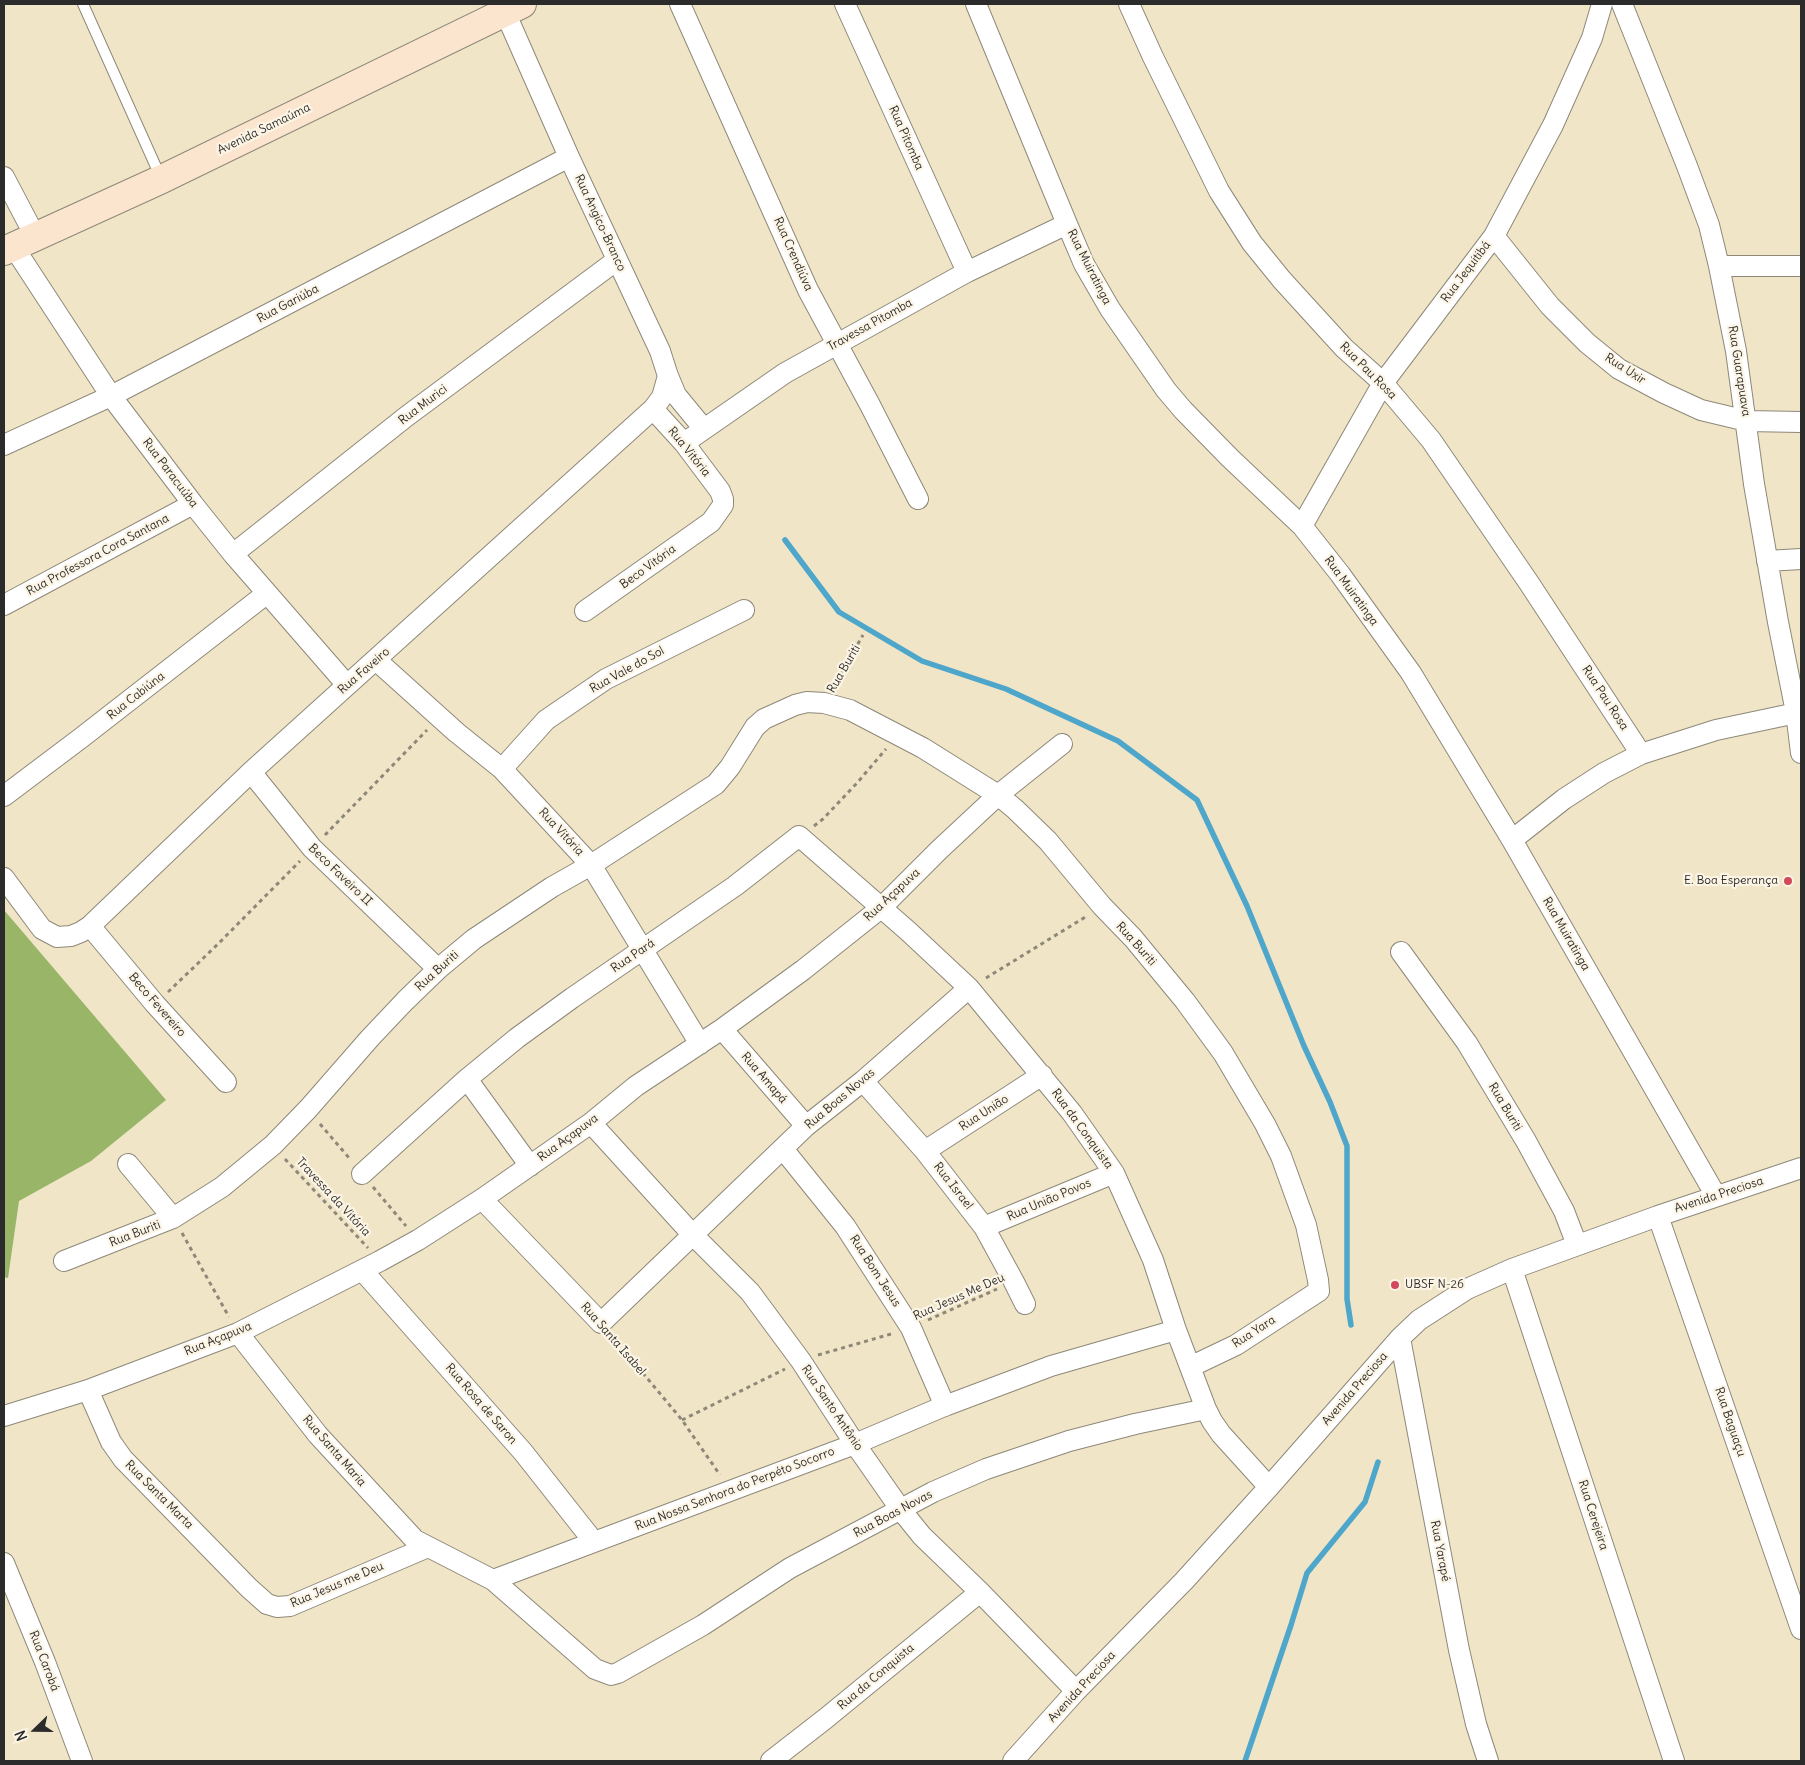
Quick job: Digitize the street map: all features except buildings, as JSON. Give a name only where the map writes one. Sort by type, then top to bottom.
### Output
[{"type":"street","name":"Rua Crendiúva","points":[[680,4],[808,290],[918,499]]},
{"type":"street","name":"Rua Pitomba","points":[[845,4],[967,272]]},
{"type":"street","name":"Rua Muiratinga","points":[[976,4],[1084,264],[1110,309],[1166,390],[1183,410],[1230,458],[1302,526],[1340,574],[1411,673],[1512,840],[1716,1196]]},
{"type":"street","name":"Rua Pau Rosa","points":[[1129,4],[1219,191],[1252,243],[1282,280],[1344,348],[1383,383],[1431,440],[1529,583],[1641,754]]},
{"type":"street","name":"Rua Jequitibá","points":[[1302,526],[1383,383],[1494,236],[1553,125],[1592,38],[1602,4]]},
{"type":"street","name":"Rua Guarapuava","points":[[1622,4],[1709,225],[1719,266],[1736,350],[1754,484],[1767,561],[1799,712],[1801,753]]},
{"type":"street","name":"Avenida Samaúma","points":[[17,244],[162,179],[514,8]]},
{"type":"street","name":"Rua Angico-Branco","points":[[514,8],[569,156],[660,351],[676,395],[704,429]]},
{"type":"street","name":"Rua Gariúba","points":[[4,445],[111,396],[569,156]]},
{"type":"street","name":"Rua Paracuúba","points":[[4,177],[17,244],[111,396],[233,554],[347,685]]},
{"type":"street","name":"Travessa Pitomba","points":[[684,443],[772,380],[967,272],[1067,224]]},
{"type":"street","name":"Rua Uxir","points":[[1494,236],[1550,306],[1587,344],[1619,369],[1701,410],[1746,421],[1801,422]]},
{"type":"street","name":"Rua Murici","points":[[233,554],[407,416],[617,260]]},
{"type":"street","points":[[1719,266],[1801,266]]},
{"type":"street","name":"Rua Faveiro","points":[[4,878],[42,929],[56,937],[71,936],[90,926],[251,772],[654,409],[662,397],[668,376]]},
{"type":"street","name":"Rua Vitória","points":[[654,409],[684,443],[720,491],[723,505],[711,522]]},
{"type":"street","name":"Rua Professora Cora Santana","points":[[4,605],[193,504]]},
{"type":"street","name":"Beco Vitória","points":[[585,611],[711,522]]},
{"type":"street","points":[[1767,561],[1801,559]]},
{"type":"street","name":"Rua Cabiúna","points":[[4,796],[266,594]]},
{"type":"street","name":"Rua Vale do Sol","points":[[502,769],[546,720],[606,679],[744,610]]},
{"type":"street","name":"Rua Vitória","points":[[376,660],[450,727],[502,769],[591,865],[700,1044]]},
{"type":"street","name":"Rua Buriti","points":[[64,1261],[174,1218],[222,1187],[273,1145],[308,1109],[404,1001],[474,939],[512,912],[591,865],[716,784],[730,767],[755,727],[764,719],[795,705],[807,702],[824,703],[850,710],[898,734],[966,773],[998,795],[1048,841],[1102,906],[1133,938],[1186,1001],[1223,1053],[1265,1124],[1280,1156],[1306,1225],[1318,1280],[1319,1291],[1316,1293]]},
{"type":"street","points":[[1512,840],[1564,799],[1604,773],[1641,754],[1716,730],[1799,712]]},
{"type":"street","name":"Rua Açapuva","points":[[4,1416],[88,1390],[238,1333],[418,1240],[530,1166],[591,1123],[636,1086],[722,1030],[803,970],[881,908],[998,795],[1062,744]]},
{"type":"street","name":"Beco Faveiro II","points":[[251,772],[312,848],[438,969]]},
{"type":"street","name":"Rua da Conquista","points":[[799,836],[969,988],[1072,1113],[1114,1173],[1154,1260],[1176,1330],[1206,1409],[1221,1434],[1269,1487]]},
{"type":"street","name":"Rua Pará","points":[[362,1174],[467,1079],[572,998],[735,886],[799,836]]},
{"type":"street","name":"Beco Fevereiro","points":[[90,926],[154,1004],[226,1082]]},
{"type":"street","name":"Rua Buriti","points":[[1401,952],[1467,1043],[1522,1133],[1564,1210],[1577,1246]]},
{"type":"street","name":"Rua Boas Novas","points":[[602,1323],[692,1234],[806,1126],[863,1081],[969,988]]},
{"type":"street","name":"Rua Amapá","points":[[722,1030],[806,1126]]},
{"type":"street","name":"Rua União","points":[[926,1151],[1042,1075]]},
{"type":"street","points":[[467,1079],[530,1166]]},
{"type":"street","name":"Rua Israel","points":[[863,1081],[926,1151],[984,1227],[1025,1304]]},
{"type":"street","name":"Rua Santo Antônio","points":[[591,1123],[692,1234],[750,1292],[801,1361],[901,1510],[922,1536],[980,1592],[1076,1691]]},
{"type":"street","name":"Rua Bom Jesus","points":[[783,1149],[845,1226],[911,1328],[945,1406]]},
{"type":"street","points":[[128,1164],[174,1218]]},
{"type":"street","name":"Avenida Preciosa","points":[[1013,1761],[1076,1691],[1184,1581],[1400,1338],[1419,1320],[1468,1289],[1512,1270],[1658,1216],[1801,1168]]},
{"type":"street","name":"Rua União Povos","points":[[984,1227],[1114,1173]]},
{"type":"street","name":"Rua Santa Isabel","points":[[482,1199],[602,1323]]},
{"type":"street","name":"Rua Baguaçu","points":[[1658,1216],[1801,1629]]},
{"type":"street","name":"Rua Rosa de Saron","points":[[362,1270],[523,1452],[594,1542]]},
{"type":"street","name":"Rua Cerejeira","points":[[1512,1270],[1674,1761]]},
{"type":"street","name":"Rua Yara","points":[[1190,1367],[1236,1345],[1316,1293]]},
{"type":"street","name":"Rua Nossa Senhora do Perpéto Socorro","points":[[492,1580],[855,1444],[945,1406],[1051,1366],[1176,1330]]},
{"type":"street","name":"Rua Santa Maria","points":[[238,1333],[325,1442],[404,1530],[415,1540],[492,1580],[595,1669],[606,1674]]},
{"type":"street","name":"Rua Yarapé","points":[[1400,1338],[1460,1650],[1476,1724],[1488,1761]]},
{"type":"street","name":"Rua Santa Marta","points":[[88,1390],[111,1442],[123,1459],[249,1588]]},
{"type":"street","name":"Rua Boas Novas","points":[[606,1674],[618,1674],[703,1625],[790,1568],[933,1492],[986,1469],[1060,1444],[1135,1424],[1206,1409]]},
{"type":"street","name":"Rua Jesus me Deu","points":[[249,1588],[267,1604],[277,1607],[290,1606],[428,1547]]},
{"type":"street","name":"Rua Carobá","points":[[4,1562],[82,1761]]},
{"type":"street","name":"Rua da Conquista","points":[[771,1761],[980,1592]]},
{"type":"lane","points":[[83,4],[162,179]]},
{"type":"path","name":"Rua Buriti","points":[[824,703],[863,635]]},
{"type":"path","points":[[799,836],[823,819],[857,783],[898,734]]},
{"type":"path","points":[[969,988],[1102,906]]},
{"type":"path","name":"Travessa da Vitória","points":[[273,1145],[380,1261]]},
{"type":"path","points":[[174,1218],[238,1333]]},
{"type":"path","name":"Rua Jesus Me Deu","points":[[911,1328],[1014,1282]]},
{"type":"path","name":"Rua Santa Isabel","points":[[602,1323],[682,1420],[730,1490]]},
{"type":"green space","points":[[4,910],[166,1100],[91,1161],[19,1201],[8,1278],[4,1277]]},
{"type":"waterway","points":[[785,540],[839,612],[922,661],[1006,689],[1118,741],[1197,800],[1247,906],[1347,1146],[1347,1299],[1351,1325]]},
{"type":"waterway","points":[[1245,1761],[1307,1573],[1365,1502],[1378,1462]]},
{"type":"place","name":"E. Boa Esperança","points":[[1788,881]]},
{"type":"place","name":"UBSF N-26","points":[[1395,1285]]}]
